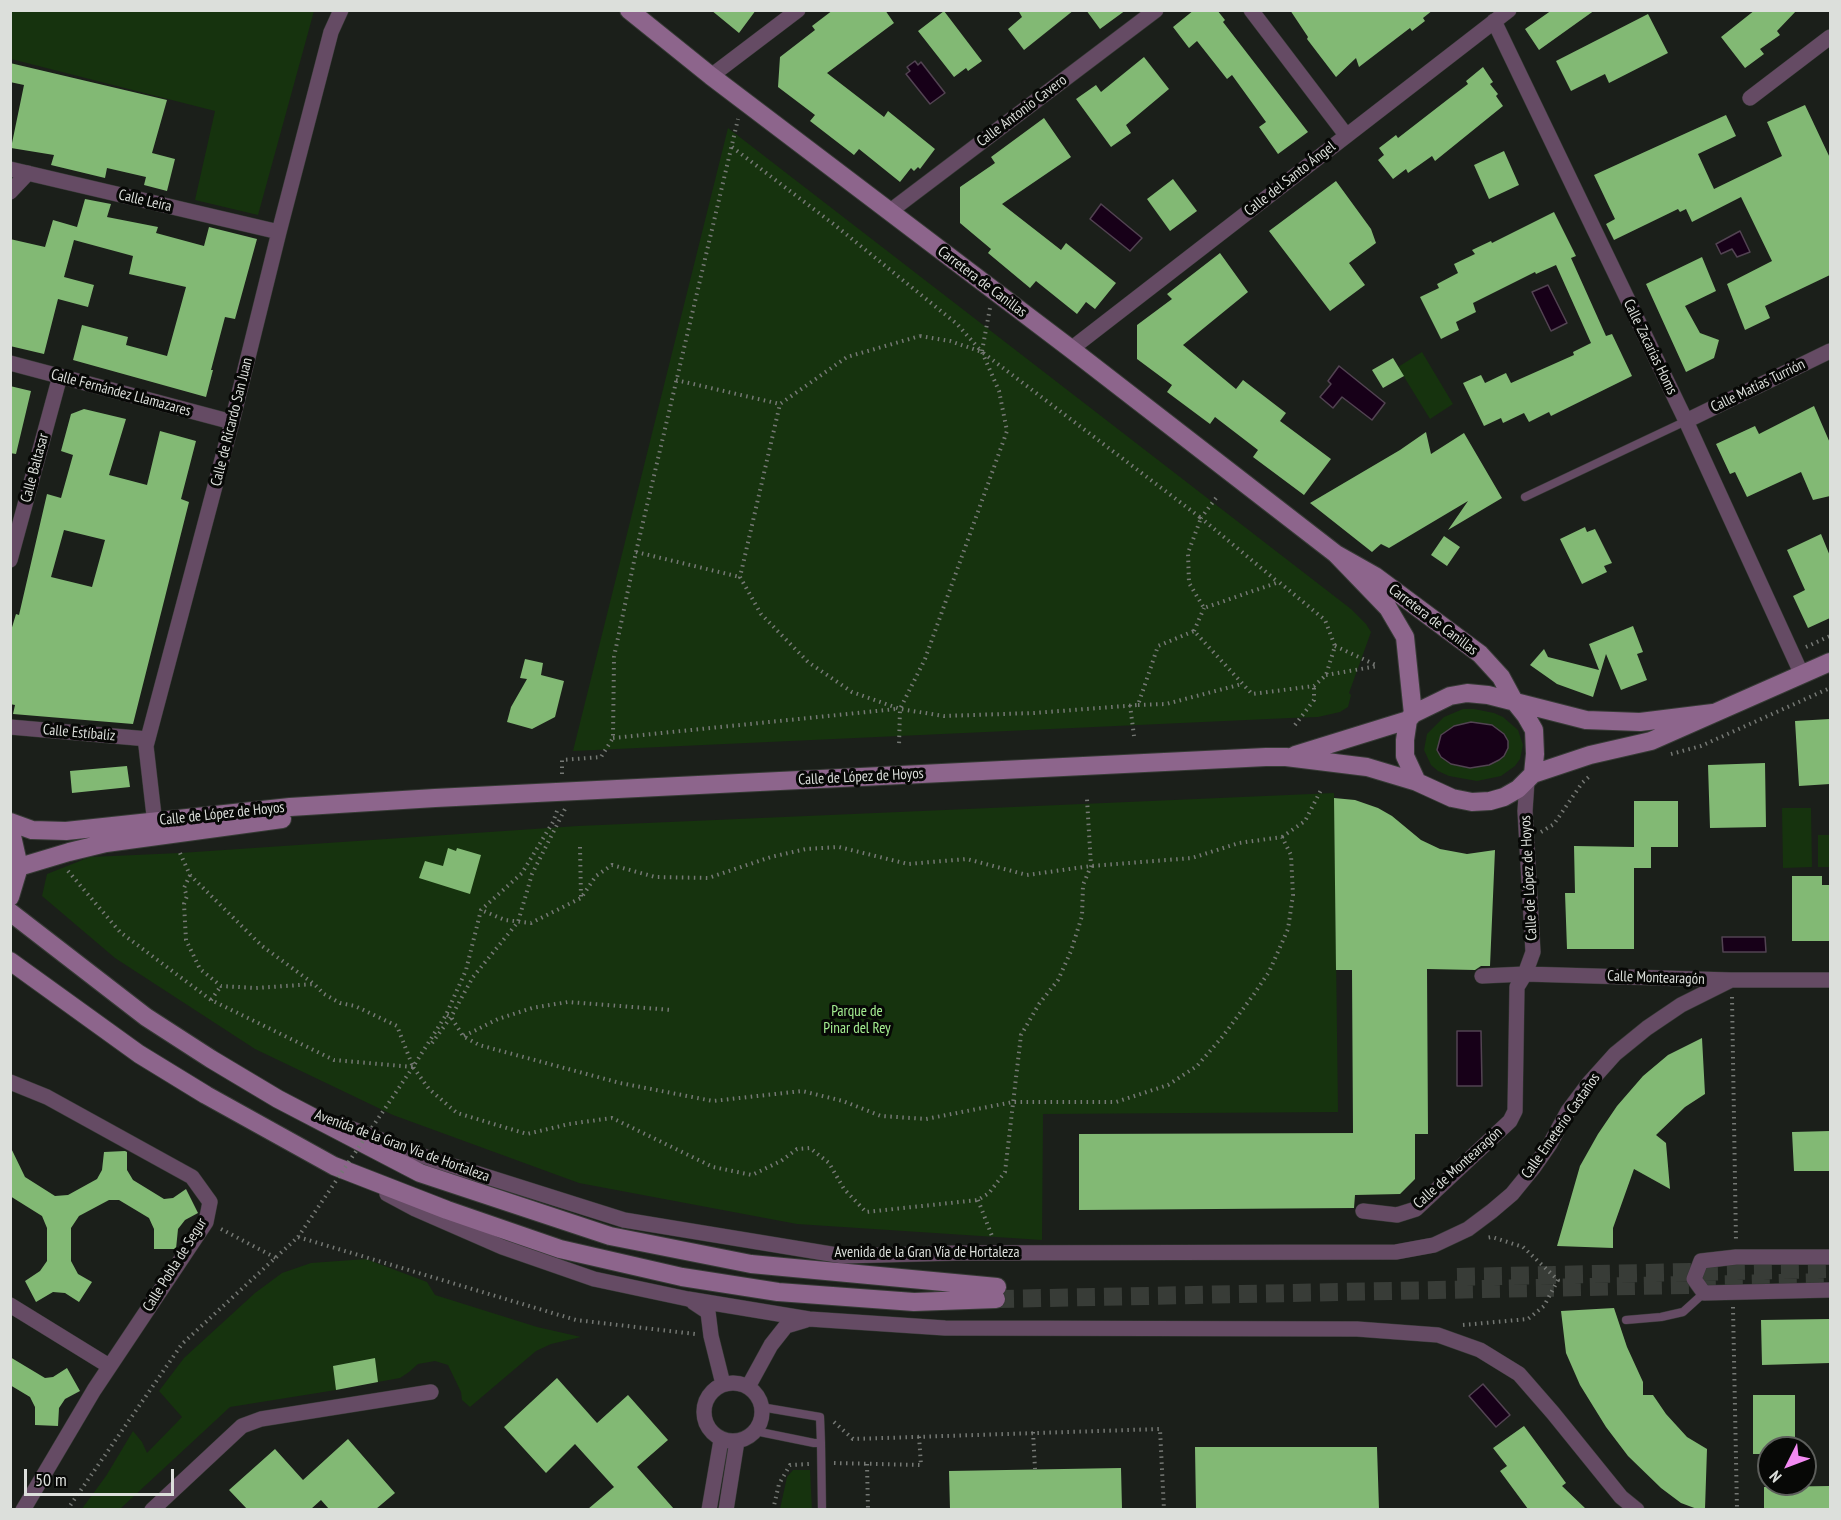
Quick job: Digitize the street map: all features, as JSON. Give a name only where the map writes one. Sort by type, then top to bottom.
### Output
[{"type":"street","name":"Calle de Ricardo San Juan","points":[[155,829],[146,746],[232,422],[331,32],[341,10]]},
{"type":"street","name":"Carretera de Canillas","points":[[629,10],[742,100],[1071,349],[1336,554],[1375,576],[1480,654],[1501,676],[1514,701]]},
{"type":"street","points":[[711,76],[798,10]]},
{"type":"street","name":"Calle Antonio Cavero","points":[[889,212],[1156,10]]},
{"type":"street","points":[[1251,10],[1346,135]]},
{"type":"street","name":"Calle del Santo Ángel","points":[[1071,349],[1500,15]]},
{"type":"street","name":"Calle Zacarías Homs","points":[[1500,15],[1802,675]]},
{"type":"street","points":[[1750,98],[1830,37]]},
{"type":"street","name":"Calle Leira","points":[[10,169],[279,232]]},
{"type":"street","points":[[10,192],[28,173]]},
{"type":"street","name":"Calle Matías Turrión","points":[[1686,421],[1830,351]]},
{"type":"street","name":"Calle Fernández Llamazares","points":[[10,363],[232,422]]},
{"type":"street","name":"Calle Baltasar","points":[[10,560],[60,376]]},
{"type":"street","name":"Carretera de Canillas","points":[[1336,554],[1388,608],[1405,637],[1411,717]]},
{"type":"street","points":[[1713,713],[1640,722],[1586,720],[1488,694],[1467,693],[1435,702],[1411,717],[1405,740],[1405,756],[1417,782],[1452,798],[1472,802],[1490,801],[1504,797],[1530,778],[1590,755],[1651,741],[1830,662]]},
{"type":"street","points":[[1514,701],[1534,730],[1535,754],[1530,778]]},
{"type":"street","name":"Calle de López de Hoyos","points":[[1286,757],[1411,717]]},
{"type":"street","name":"Calle Estíbaliz","points":[[10,727],[148,740]]},
{"type":"street","name":"Calle de López de Hoyos","points":[[19,867],[155,829],[290,807],[435,798],[1286,757],[1367,766],[1417,782]]},
{"type":"street","name":"Calle de López de Hoyos","points":[[1525,974],[1533,952],[1525,811],[1530,778]]},
{"type":"street","name":"Calle de López de Hoyos","points":[[10,822],[32,830],[155,829]]},
{"type":"street","points":[[10,827],[19,867],[10,897]]},
{"type":"street","name":"Avenida de la Gran Vía de Hortaleza","points":[[10,912],[146,1017],[278,1099],[420,1173],[610,1236],[751,1264],[996,1293],[914,1302],[778,1292],[682,1276],[560,1249],[447,1210],[334,1166]]},
{"type":"street","name":"Avenida de la Gran Vía de Hortaleza","points":[[10,961],[149,1059],[206,1095],[334,1166],[415,1209],[502,1247],[594,1279],[688,1299],[809,1319],[945,1328],[1357,1329],[1438,1335],[1480,1350],[1519,1374],[1621,1497],[1637,1509]]},
{"type":"street","name":"Calle Montearagón","points":[[1482,976],[1525,974],[1731,980],[1830,980]]},
{"type":"street","name":"Calle de Montearagón","points":[[1363,1211],[1397,1215],[1416,1209],[1510,1121],[1515,1111],[1516,987],[1525,974]]},
{"type":"street","name":"Calle Emeterio Castaños","points":[[1512,1194],[1551,1144],[1568,1111],[1615,1054],[1647,1028],[1681,1005],[1731,980]]},
{"type":"street","name":"Calle Pobla de Segur","points":[[10,1082],[47,1097],[192,1177],[210,1202],[206,1222],[109,1366],[23,1509]]},
{"type":"street","name":"Avenida de la Gran Vía de Hortaleza","points":[[278,1099],[432,1160],[624,1220],[843,1256],[957,1253],[1395,1252],[1434,1245],[1468,1229],[1512,1194]]},
{"type":"street","points":[[1830,1257],[1736,1257],[1701,1262],[1694,1279],[1704,1293],[1830,1290]]},
{"type":"street","name":"Avenida de la Gran Vía de Hortaleza","points":[[688,1299],[708,1311],[711,1336],[723,1384]]},
{"type":"street","points":[[10,1305],[109,1366]]},
{"type":"street","name":"Avenida de la Gran Vía de Hortaleza","points":[[748,1387],[771,1345],[786,1326],[809,1319]]},
{"type":"street","points":[[723,1384],[740,1384],[748,1387],[759,1399],[762,1407],[761,1420],[755,1431],[747,1438],[737,1442],[721,1440],[712,1434],[703,1416],[707,1397],[723,1384]]},
{"type":"street","points":[[152,1509],[242,1426],[261,1419],[431,1392]]},
{"type":"street","points":[[709,1509],[721,1440]]},
{"type":"street","points":[[726,1509],[737,1442]]},
{"type":"lane","points":[[1525,496],[1686,421]]},
{"type":"lane","points":[[1626,1320],[1661,1317],[1683,1312],[1704,1293]]},
{"type":"lane","points":[[762,1407],[820,1417],[822,1509]]},
{"type":"lane","points":[[755,1431],[821,1443]]},
{"type":"path","points":[[67,1509],[182,1344],[298,1237],[449,1016],[473,977],[518,921],[532,874],[560,822],[568,791],[562,760],[601,757],[613,738],[614,657],[636,552],[742,100]]},
{"type":"path","points":[[732,147],[911,286],[957,324],[982,352],[1201,518],[1325,620],[1335,646],[1326,675],[1314,686],[1252,694],[1194,631]]},
{"type":"path","points":[[899,746],[900,709],[925,659],[1007,431],[999,391],[982,352],[994,291]]},
{"type":"path","points":[[982,352],[950,341],[920,336],[848,357],[780,404],[740,577],[761,614],[808,662],[852,693],[900,709],[954,716],[1166,704],[1242,684]]},
{"type":"path","points":[[676,380],[780,404]]},
{"type":"path","points":[[1204,608],[1189,583],[1188,553],[1201,518],[1216,498]]},
{"type":"path","points":[[636,552],[740,577]]},
{"type":"path","points":[[1138,705],[1158,646],[1194,631],[1204,608],[1279,582]]},
{"type":"path","points":[[1800,643],[1806,647],[1830,636]]},
{"type":"path","points":[[1326,675],[1378,666],[1335,646]]},
{"type":"path","points":[[1295,725],[1314,700],[1314,686]]},
{"type":"path","points":[[1661,758],[1701,746],[1830,688]]},
{"type":"path","points":[[1130,705],[1134,736]]},
{"type":"path","points":[[613,738],[900,709]]},
{"type":"path","points":[[1542,844],[1541,832],[1554,824],[1582,783],[1592,774],[1598,773]]},
{"type":"path","points":[[481,909],[505,920],[531,923],[581,898],[597,876],[612,865],[655,877],[708,878],[771,857],[806,849],[839,847],[908,864],[967,859],[1027,875],[1091,866],[1192,858],[1239,843],[1282,837],[1305,821],[1321,790]]},
{"type":"path","points":[[449,1016],[466,970],[481,909],[522,873],[553,822],[568,791]]},
{"type":"path","points":[[180,853],[190,875],[262,946],[324,994],[340,1003],[355,1006],[397,1026],[413,1067],[429,1089],[457,1113],[527,1134],[569,1124],[612,1118],[713,1167],[752,1175],[780,1161],[797,1149],[810,1148],[829,1164],[844,1190],[866,1212],[978,1200],[989,1193],[1005,1172],[1021,1035],[1039,1004],[1058,980],[1071,951],[1082,916],[1083,885],[1091,866],[1087,800]]},
{"type":"path","points":[[449,1016],[463,1036],[479,1045],[620,1083],[713,1101],[802,1090],[843,1101],[881,1116],[926,1119],[1012,1102],[1116,1102],[1168,1084],[1197,1066],[1223,1036],[1269,972],[1288,929],[1293,895],[1291,855],[1282,837]]},
{"type":"path","points":[[580,847],[581,898]]},
{"type":"path","points":[[62,865],[120,932],[211,1000],[334,1060],[413,1067]]},
{"type":"path","points":[[190,875],[184,888],[187,896],[184,904],[186,939],[200,969],[221,986],[256,988],[314,984]]},
{"type":"path","points":[[1731,980],[1736,1257]]},
{"type":"path","points":[[211,1000],[221,986]]},
{"type":"path","points":[[463,1036],[498,1019],[532,1008],[568,1002],[672,1010]]},
{"type":"path","points":[[978,1200],[996,1245]]},
{"type":"path","points":[[215,1226],[276,1258]]},
{"type":"path","points":[[298,1237],[576,1320],[711,1336]]},
{"type":"path","points":[[1456,1327],[1472,1323],[1528,1319],[1544,1306],[1558,1280],[1523,1247],[1492,1237],[1480,1242]]},
{"type":"path","points":[[1733,1292],[1737,1509]]},
{"type":"path","points":[[827,1415],[853,1439],[1160,1429],[1164,1509]]},
{"type":"path","points":[[1033,1432],[1035,1470]]},
{"type":"path","points":[[773,1509],[779,1484],[790,1465],[921,1465],[919,1436]]},
{"type":"path","points":[[867,1464],[868,1509]]},
{"type":"green space","points":[[10,11],[314,11],[258,215],[195,200],[215,111],[11,59]]},
{"type":"green space","points":[[728,128],[1351,609],[1371,632],[1349,693],[1351,695],[1348,707],[1340,712],[1318,717],[573,751]]},
{"type":"green space","points":[[1422,352],[1453,404],[1430,419],[1398,367]]},
{"type":"green space","points":[[1463,709],[1494,713],[1503,717],[1518,730],[1523,745],[1520,759],[1515,766],[1501,776],[1477,781],[1449,776],[1431,765],[1424,750],[1427,734],[1444,717]]},
{"type":"green space","name":"Parque de Pinar del Rey","points":[[1334,793],[1338,1112],[1043,1114],[1042,1240],[797,1224],[579,1183],[393,1115],[255,1049],[115,958],[42,896],[47,874],[90,857],[578,826]]},
{"type":"green space","points":[[1782,808],[1811,808],[1812,867],[1783,868]]},
{"type":"green space","points":[[1818,835],[1830,835],[1830,867],[1818,867]]},
{"type":"green space","points":[[366,1259],[427,1282],[435,1295],[537,1327],[581,1337],[551,1344],[536,1351],[470,1407],[462,1400],[461,1392],[448,1365],[435,1361],[418,1364],[400,1378],[378,1382],[375,1358],[333,1366],[336,1390],[230,1407],[120,1509],[81,1510],[106,1476],[133,1431],[147,1453],[182,1417],[159,1391],[184,1358],[255,1293],[282,1273],[311,1263]]},
{"type":"green space","points":[[793,1470],[810,1470],[812,1509],[780,1509],[787,1477]]},
{"type":"shaded area","points":[[915,61],[918,65],[921,62],[945,93],[930,104],[906,74],[910,71],[907,67]]},
{"type":"shaded area","points":[[1101,204],[1142,238],[1130,251],[1090,219]]},
{"type":"shaded area","points":[[1740,231],[1750,252],[1737,257],[1732,249],[1721,254],[1716,244]]},
{"type":"shaded area","points":[[1548,285],[1567,323],[1551,331],[1532,292]]},
{"type":"shaded area","points":[[1339,366],[1385,403],[1372,420],[1342,397],[1333,408],[1320,397],[1331,384],[1328,381]]},
{"type":"shaded area","points":[[1471,722],[1492,725],[1504,734],[1508,741],[1508,748],[1504,756],[1489,765],[1470,768],[1451,764],[1441,757],[1437,750],[1441,735],[1454,726]]},
{"type":"shaded area","points":[[1722,937],[1765,937],[1766,952],[1723,952]]},
{"type":"shaded area","points":[[1457,1031],[1481,1031],[1482,1086],[1457,1086]]},
{"type":"shaded area","points":[[1483,1384],[1510,1415],[1496,1427],[1469,1396]]},
{"type":"building","points":[[711,10],[756,10],[739,33]]},
{"type":"building","points":[[833,10],[885,10],[894,23],[827,73],[884,117],[888,111],[935,149],[920,169],[918,167],[914,171],[911,168],[900,182],[859,149],[854,155],[810,121],[815,115],[778,87],[780,57],[815,30],[812,26]]},
{"type":"building","points":[[1018,10],[1074,10],[1024,50],[1008,29],[1022,17]]},
{"type":"building","points":[[1086,10],[1126,10],[1100,29]]},
{"type":"building","points":[[1194,10],[1217,10],[1225,20],[1223,22],[1308,132],[1278,154],[1259,127],[1266,122],[1232,75],[1227,79],[1197,41],[1189,48],[1173,27]]},
{"type":"building","points":[[1290,10],[1433,10],[1423,18],[1425,21],[1412,31],[1410,28],[1359,67],[1356,58],[1336,77],[1307,39],[1308,37]]},
{"type":"building","points":[[1552,10],[1595,10],[1539,50],[1525,29]]},
{"type":"building","points":[[1755,10],[1797,10],[1777,31],[1780,35],[1760,49],[1764,54],[1745,68],[1721,37]]},
{"type":"building","points":[[944,11],[982,61],[968,71],[966,68],[954,77],[918,31]]},
{"type":"building","points":[[1648,14],[1668,53],[1609,83],[1605,74],[1571,91],[1556,61]]},
{"type":"building","points":[[1144,57],[1169,89],[1126,125],[1131,133],[1111,147],[1076,99],[1096,85],[1101,92]]},
{"type":"building","points":[[10,63],[167,100],[152,153],[175,159],[167,191],[144,185],[146,177],[107,168],[105,178],[51,165],[54,155],[11,148],[24,85],[10,82]]},
{"type":"building","points":[[1483,67],[1493,82],[1490,84],[1498,94],[1496,96],[1503,106],[1435,161],[1432,156],[1408,173],[1406,169],[1393,179],[1378,160],[1384,155],[1379,148],[1396,135],[1398,138],[1468,84],[1466,81]]},
{"type":"building","points":[[1805,105],[1830,158],[1830,275],[1765,306],[1770,318],[1745,330],[1727,284],[1772,261],[1741,197],[1692,222],[1686,209],[1680,212],[1678,209],[1614,240],[1606,224],[1615,219],[1594,175],[1726,115],[1736,136],[1698,154],[1714,189],[1782,156],[1767,122]]},
{"type":"building","points":[[1044,118],[1071,157],[1002,204],[1061,250],[1066,243],[1116,283],[1095,309],[1086,302],[1077,314],[1036,281],[1030,288],[988,253],[991,249],[960,223],[960,187],[995,163],[991,157]]},
{"type":"building","points":[[1504,151],[1519,185],[1489,199],[1474,165]]},
{"type":"building","points":[[1173,179],[1197,211],[1170,231],[1147,199]]},
{"type":"building","points":[[1336,181],[1371,229],[1376,243],[1349,263],[1365,285],[1330,311],[1269,231]]},
{"type":"building","points":[[85,199],[111,204],[107,217],[158,227],[156,233],[204,246],[209,227],[257,239],[235,319],[225,317],[206,397],[73,360],[82,325],[128,337],[126,345],[167,356],[186,287],[129,274],[133,256],[74,240],[64,277],[94,285],[88,307],[58,299],[44,354],[10,346],[10,239],[45,247],[53,220],[77,227]]},
{"type":"building","points":[[1554,212],[1576,256],[1571,258],[1606,336],[1612,334],[1632,376],[1551,416],[1549,412],[1529,422],[1524,413],[1503,423],[1501,418],[1484,426],[1463,383],[1481,375],[1485,383],[1506,373],[1511,383],[1574,355],[1573,352],[1591,343],[1556,265],[1536,274],[1535,272],[1473,303],[1476,312],[1456,322],[1459,330],[1441,339],[1420,297],[1439,288],[1437,284],[1458,273],[1454,264],[1475,254],[1472,250],[1491,241],[1492,243]]},
{"type":"building","points":[[1220,253],[1248,292],[1183,345],[1236,389],[1243,380],[1286,413],[1280,421],[1331,459],[1304,495],[1253,457],[1258,450],[1215,417],[1210,424],[1167,392],[1172,385],[1137,359],[1137,325],[1172,299],[1167,294]]},
{"type":"building","points":[[1702,257],[1716,291],[1685,306],[1700,333],[1719,340],[1714,358],[1686,372],[1646,284]]},
{"type":"building","points":[[1393,358],[1404,376],[1383,388],[1372,370]]},
{"type":"building","points":[[10,386],[31,391],[16,454],[10,453]]},
{"type":"building","points":[[1814,406],[1830,443],[1830,496],[1813,500],[1801,472],[1747,497],[1735,472],[1730,474],[1716,444],[1755,426],[1759,434]]},
{"type":"building","points":[[84,409],[126,419],[109,475],[147,485],[160,431],[196,441],[181,499],[189,502],[133,724],[13,714],[15,705],[10,704],[10,634],[16,614],[19,615],[47,494],[61,498],[73,455],[61,451],[71,414]],"holes":[[[64,530],[105,540],[92,587],[51,577]]]},
{"type":"building","points":[[1426,432],[1431,454],[1464,433],[1502,498],[1448,530],[1468,501],[1389,548],[1381,544],[1372,552],[1310,503],[1400,450]]},
{"type":"building","points":[[1585,527],[1587,532],[1595,529],[1612,563],[1604,566],[1607,572],[1582,584],[1560,539]]},
{"type":"building","points":[[1821,534],[1830,556],[1830,618],[1808,628],[1793,596],[1805,590],[1787,550]]},
{"type":"building","points":[[1444,536],[1460,547],[1447,566],[1431,555]]},
{"type":"building","points":[[1633,626],[1643,652],[1637,654],[1647,680],[1621,690],[1606,654],[1593,697],[1557,684],[1530,665],[1544,649],[1548,657],[1599,670],[1589,644]]},
{"type":"building","points":[[525,659],[543,663],[541,675],[564,681],[555,717],[532,729],[507,722],[511,707],[527,679],[520,678]]},
{"type":"building","points":[[1830,719],[1830,784],[1799,786],[1795,721]]},
{"type":"building","points":[[1765,763],[1766,827],[1710,828],[1708,765]]},
{"type":"building","points":[[127,766],[130,787],[72,793],[70,771]]},
{"type":"building","points":[[1334,798],[1355,800],[1378,808],[1392,816],[1421,840],[1440,849],[1467,854],[1495,850],[1490,966],[1481,966],[1475,970],[1427,969],[1428,1134],[1415,1134],[1415,1179],[1400,1194],[1355,1195],[1354,1208],[1079,1210],[1079,1134],[1353,1133],[1352,970],[1336,970]]},
{"type":"building","points":[[1634,801],[1678,801],[1678,847],[1651,847],[1651,868],[1634,868],[1634,949],[1567,949],[1565,893],[1575,893],[1574,846],[1634,847]]},
{"type":"building","points":[[448,848],[456,851],[457,848],[481,855],[470,894],[419,878],[425,861],[443,866]]},
{"type":"building","points":[[1792,876],[1822,876],[1822,885],[1830,885],[1830,941],[1792,941]]},
{"type":"building","points":[[1702,1038],[1705,1094],[1685,1107],[1656,1135],[1666,1143],[1670,1189],[1634,1169],[1613,1228],[1613,1248],[1557,1246],[1580,1166],[1617,1106],[1643,1076],[1668,1055]]},
{"type":"building","points":[[1830,1131],[1830,1171],[1794,1171],[1792,1132]]},
{"type":"building","points":[[10,1146],[25,1177],[55,1196],[68,1195],[97,1179],[102,1170],[104,1152],[125,1151],[127,1152],[127,1170],[133,1180],[164,1199],[173,1198],[186,1189],[198,1213],[185,1220],[178,1229],[176,1249],[154,1249],[154,1229],[149,1218],[119,1200],[109,1200],[79,1216],[71,1228],[71,1261],[78,1274],[92,1282],[79,1302],[65,1293],[53,1292],[36,1302],[25,1281],[40,1271],[47,1261],[47,1228],[42,1216],[10,1196]]},
{"type":"building","points":[[1614,1308],[1627,1347],[1643,1382],[1643,1395],[1653,1395],[1666,1414],[1687,1437],[1707,1449],[1705,1509],[1697,1509],[1681,1503],[1661,1488],[1628,1456],[1606,1427],[1580,1385],[1566,1353],[1561,1311]]},
{"type":"building","points":[[1830,1319],[1830,1363],[1762,1365],[1761,1320]]},
{"type":"building","points":[[10,1357],[45,1378],[53,1377],[67,1368],[80,1391],[65,1399],[59,1408],[58,1426],[35,1425],[35,1407],[30,1397],[10,1385]]},
{"type":"building","points":[[375,1358],[378,1382],[336,1390],[333,1366]]},
{"type":"building","points":[[557,1378],[597,1423],[628,1395],[668,1440],[637,1467],[674,1509],[588,1509],[614,1487],[575,1444],[546,1473],[504,1427]]},
{"type":"building","points":[[1753,1395],[1795,1395],[1795,1436],[1757,1436],[1757,1454],[1753,1454]]},
{"type":"building","points":[[1524,1426],[1566,1483],[1562,1486],[1586,1509],[1528,1509],[1500,1471],[1507,1466],[1493,1448]]},
{"type":"building","points":[[348,1439],[395,1493],[376,1509],[329,1509],[321,1500],[311,1509],[247,1509],[229,1490],[275,1449],[303,1480]]},
{"type":"building","points":[[1195,1447],[1377,1447],[1379,1509],[1196,1509]]},
{"type":"building","points":[[1121,1468],[1122,1509],[950,1509],[949,1471]]},
{"type":"building","points":[[1817,1486],[1830,1486],[1830,1509],[1764,1509],[1764,1496],[1817,1496]]},
{"type":"tunnel","points":[[1457,1277],[1830,1269]]},
{"type":"tunnel","points":[[996,1299],[1830,1282]]}]
